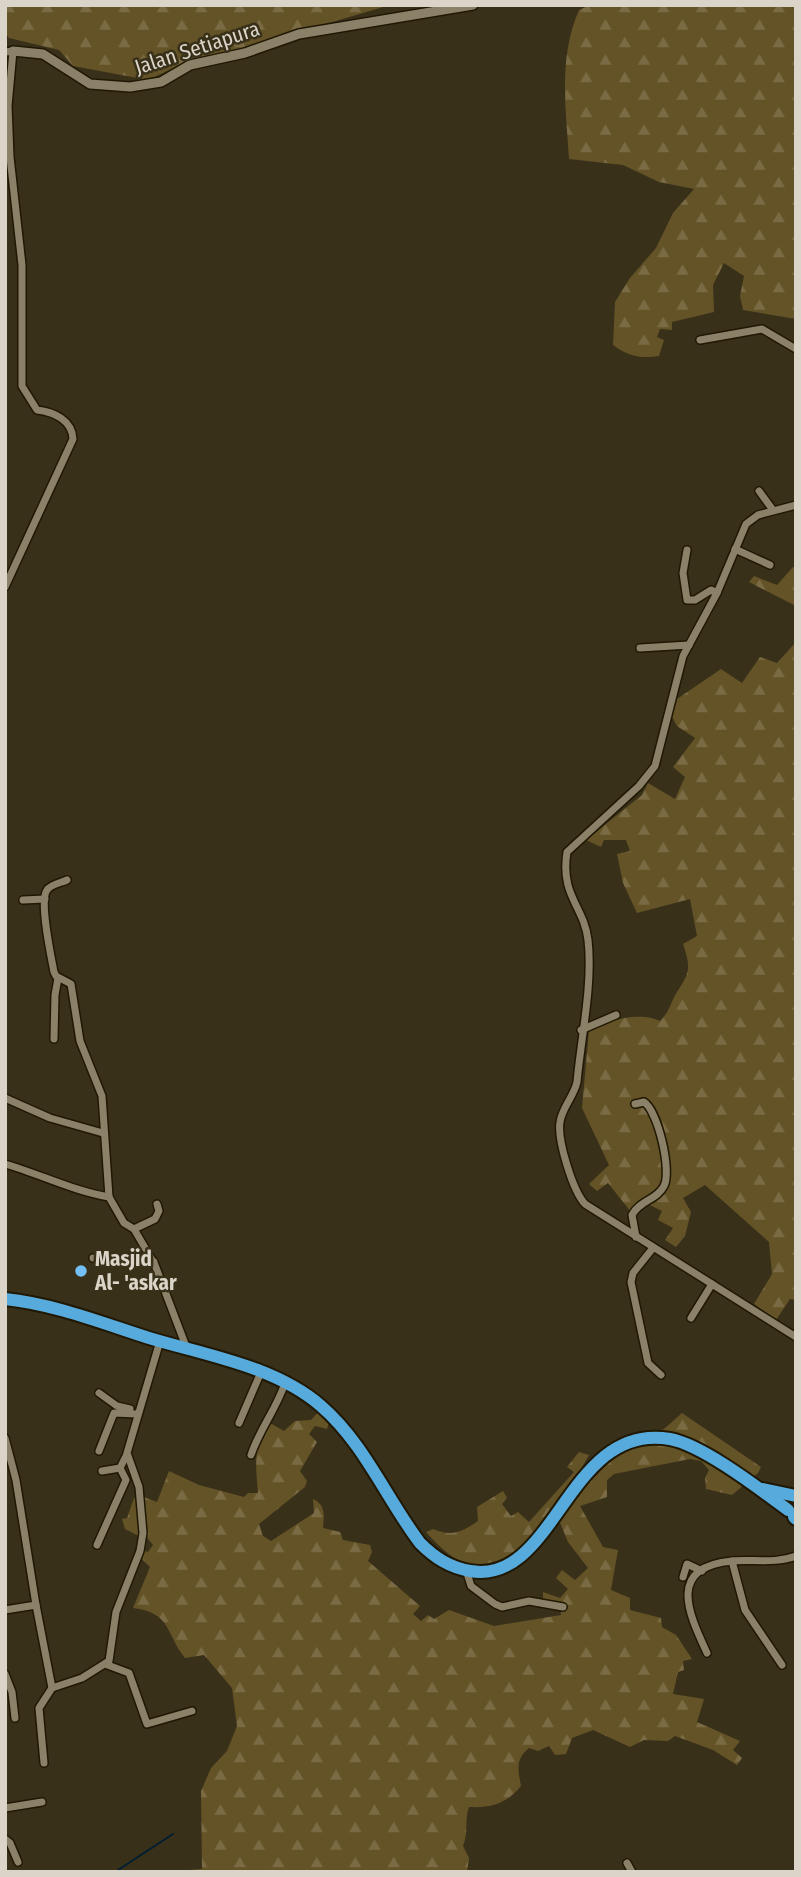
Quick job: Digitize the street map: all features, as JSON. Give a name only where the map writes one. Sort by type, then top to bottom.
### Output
[{"type":"highway","points":[[5,1299],[47,1306],[261,1372],[285,1383],[320,1405],[346,1432],[420,1543],[446,1564],[466,1570],[490,1572],[514,1563],[532,1546],[582,1477],[601,1459],[628,1444],[645,1439],[672,1439],[694,1449],[756,1487],[793,1516]]},
{"type":"highway","points":[[756,1487],[796,1497]]},
{"type":"highway","points":[[793,1516],[790,1501],[796,1497]]},
{"type":"street","name":"Jalan Setiapura","points":[[5,587],[73,439],[72,430],[66,423],[49,412],[37,410],[22,386],[22,265],[10,157],[9,52],[43,54],[90,84],[130,88],[161,82],[190,65],[245,53],[299,34],[473,5]]},
{"type":"street","points":[[700,340],[762,329],[796,349]]},
{"type":"street","points":[[759,491],[773,510]]},
{"type":"street","points":[[796,505],[773,510],[746,524],[717,593],[689,645],[655,766],[639,786],[567,852],[566,886],[586,931],[588,943],[575,1093],[560,1121],[562,1143],[580,1198],[596,1212],[796,1337]]},
{"type":"street","points":[[735,549],[770,565]]},
{"type":"street","points":[[687,550],[683,573],[687,600],[695,600],[711,590],[717,593]]},
{"type":"street","points":[[640,648],[689,645]]},
{"type":"street","points":[[54,1039],[58,978],[51,954],[45,900],[49,887],[67,880]]},
{"type":"street","points":[[23,900],[45,900]]},
{"type":"street","points":[[58,978],[68,980],[71,985],[80,1041],[102,1096],[109,1197],[124,1223],[134,1229],[154,1262],[187,1349]]},
{"type":"street","points":[[581,1030],[615,1015]]},
{"type":"street","points":[[5,1098],[50,1118],[103,1133]]},
{"type":"street","points":[[635,1104],[644,1102],[653,1111],[660,1134],[667,1178],[656,1196],[641,1203],[632,1214],[636,1237]]},
{"type":"street","points":[[5,1164],[46,1176],[76,1190],[109,1197]]},
{"type":"street","points":[[134,1229],[155,1219],[159,1211],[157,1205]]},
{"type":"street","points":[[653,1248],[633,1273],[632,1282],[648,1363],[661,1375]]},
{"type":"street","points":[[93,1258],[154,1262]]},
{"type":"street","points":[[691,1318],[712,1284]]},
{"type":"street","points":[[120,1468],[126,1456],[160,1341]]},
{"type":"street","points":[[239,1423],[261,1372]]},
{"type":"street","points":[[251,1455],[262,1426],[278,1404],[285,1383]]},
{"type":"street","points":[[99,1393],[119,1407],[137,1413]]},
{"type":"street","points":[[99,1451],[114,1413],[137,1413]]},
{"type":"street","points":[[5,1438],[16,1480],[52,1688]]},
{"type":"street","points":[[44,1763],[39,1707],[52,1688],[82,1678],[105,1664],[111,1655],[116,1612],[140,1551],[143,1533],[139,1487],[126,1456]]},
{"type":"street","points":[[102,1471],[120,1468]]},
{"type":"street","points":[[97,1545],[126,1480],[120,1468]]},
{"type":"street","points":[[708,1653],[687,1604],[688,1586],[712,1565],[732,1561],[780,1561],[796,1556]]},
{"type":"street","points":[[732,1561],[745,1610],[782,1665]]},
{"type":"street","points":[[683,1577],[687,1564],[702,1571]]},
{"type":"street","points":[[466,1570],[467,1582],[502,1607],[529,1601],[563,1607]]},
{"type":"street","points":[[5,1610],[36,1605]]},
{"type":"street","points":[[105,1664],[129,1673],[147,1724],[192,1711]]},
{"type":"street","points":[[5,1674],[12,1692],[15,1718]]},
{"type":"street","points":[[5,1808],[42,1802]]},
{"type":"street","points":[[5,1839],[10,1843],[18,1862]]},
{"type":"street","points":[[627,1863],[632,1872]]},
{"type":"green space","points":[[5,5],[390,5],[305,30],[257,48],[184,63],[148,80],[73,66],[59,50],[9,38],[5,32]]},
{"type":"green space","points":[[590,5],[796,5],[796,319],[743,310],[740,296],[744,276],[724,263],[713,285],[714,312],[672,322],[672,330],[660,329],[657,337],[664,340],[659,356],[635,356],[613,345],[615,302],[630,278],[656,248],[673,213],[694,189],[659,182],[623,165],[569,159],[565,103],[568,46],[579,10]]},
{"type":"green space","points":[[793,567],[796,568],[796,606],[749,582],[754,576],[777,585]]},
{"type":"green space","points":[[796,642],[796,1300],[790,1299],[776,1320],[754,1304],[772,1274],[769,1242],[705,1185],[683,1198],[691,1212],[685,1236],[676,1247],[665,1240],[673,1228],[658,1220],[662,1211],[640,1200],[631,1212],[608,1183],[597,1191],[589,1184],[609,1165],[582,1108],[589,1030],[624,1018],[644,1017],[660,1021],[687,974],[688,964],[683,944],[697,936],[690,899],[637,913],[623,883],[617,854],[630,851],[626,840],[604,840],[601,847],[586,840],[642,795],[648,783],[675,799],[685,777],[673,767],[695,738],[677,726],[669,711],[677,699],[721,669],[742,683],[760,657],[777,663]]},
{"type":"green space","points":[[321,1409],[330,1419],[327,1429],[315,1426],[309,1434],[317,1442],[300,1471],[307,1481],[305,1487],[259,1524],[263,1536],[271,1541],[314,1513],[313,1499],[317,1501],[324,1515],[323,1528],[340,1532],[343,1540],[370,1545],[372,1552],[368,1561],[420,1606],[413,1614],[421,1621],[428,1615],[434,1619],[449,1610],[494,1626],[561,1615],[560,1604],[543,1600],[543,1592],[560,1598],[568,1589],[556,1578],[562,1570],[575,1580],[588,1568],[568,1542],[559,1520],[525,1549],[494,1566],[478,1567],[462,1562],[445,1551],[426,1532],[433,1529],[451,1533],[467,1528],[478,1521],[477,1507],[503,1491],[507,1498],[502,1504],[511,1516],[518,1512],[529,1522],[574,1472],[567,1467],[579,1452],[589,1455],[577,1476],[582,1481],[598,1456],[664,1429],[682,1413],[761,1467],[758,1473],[732,1495],[706,1489],[705,1478],[709,1470],[701,1461],[690,1459],[614,1474],[607,1480],[607,1497],[580,1506],[603,1547],[618,1550],[611,1590],[630,1598],[630,1610],[661,1618],[662,1627],[676,1635],[692,1659],[683,1661],[684,1670],[678,1672],[673,1694],[704,1699],[697,1722],[740,1741],[733,1750],[742,1758],[737,1765],[713,1750],[675,1736],[668,1741],[644,1740],[630,1747],[593,1730],[572,1738],[566,1754],[555,1755],[549,1746],[538,1751],[529,1748],[521,1756],[521,1786],[510,1797],[498,1804],[469,1807],[463,1846],[469,1858],[467,1872],[161,1872],[202,1869],[201,1791],[211,1768],[227,1751],[237,1726],[232,1688],[204,1655],[185,1658],[161,1619],[155,1614],[133,1608],[150,1567],[140,1557],[142,1550],[148,1552],[153,1545],[145,1535],[137,1535],[125,1529],[122,1519],[127,1518],[134,1498],[141,1496],[157,1502],[169,1471],[199,1485],[244,1497],[248,1493],[258,1493],[256,1456],[260,1439],[270,1423],[284,1431],[295,1421],[311,1420]]},
{"type":"waterway","points":[[115,1872],[173,1834]]},
{"type":"place","name":"Masjid Al- 'askar","points":[[81,1271]]}]
